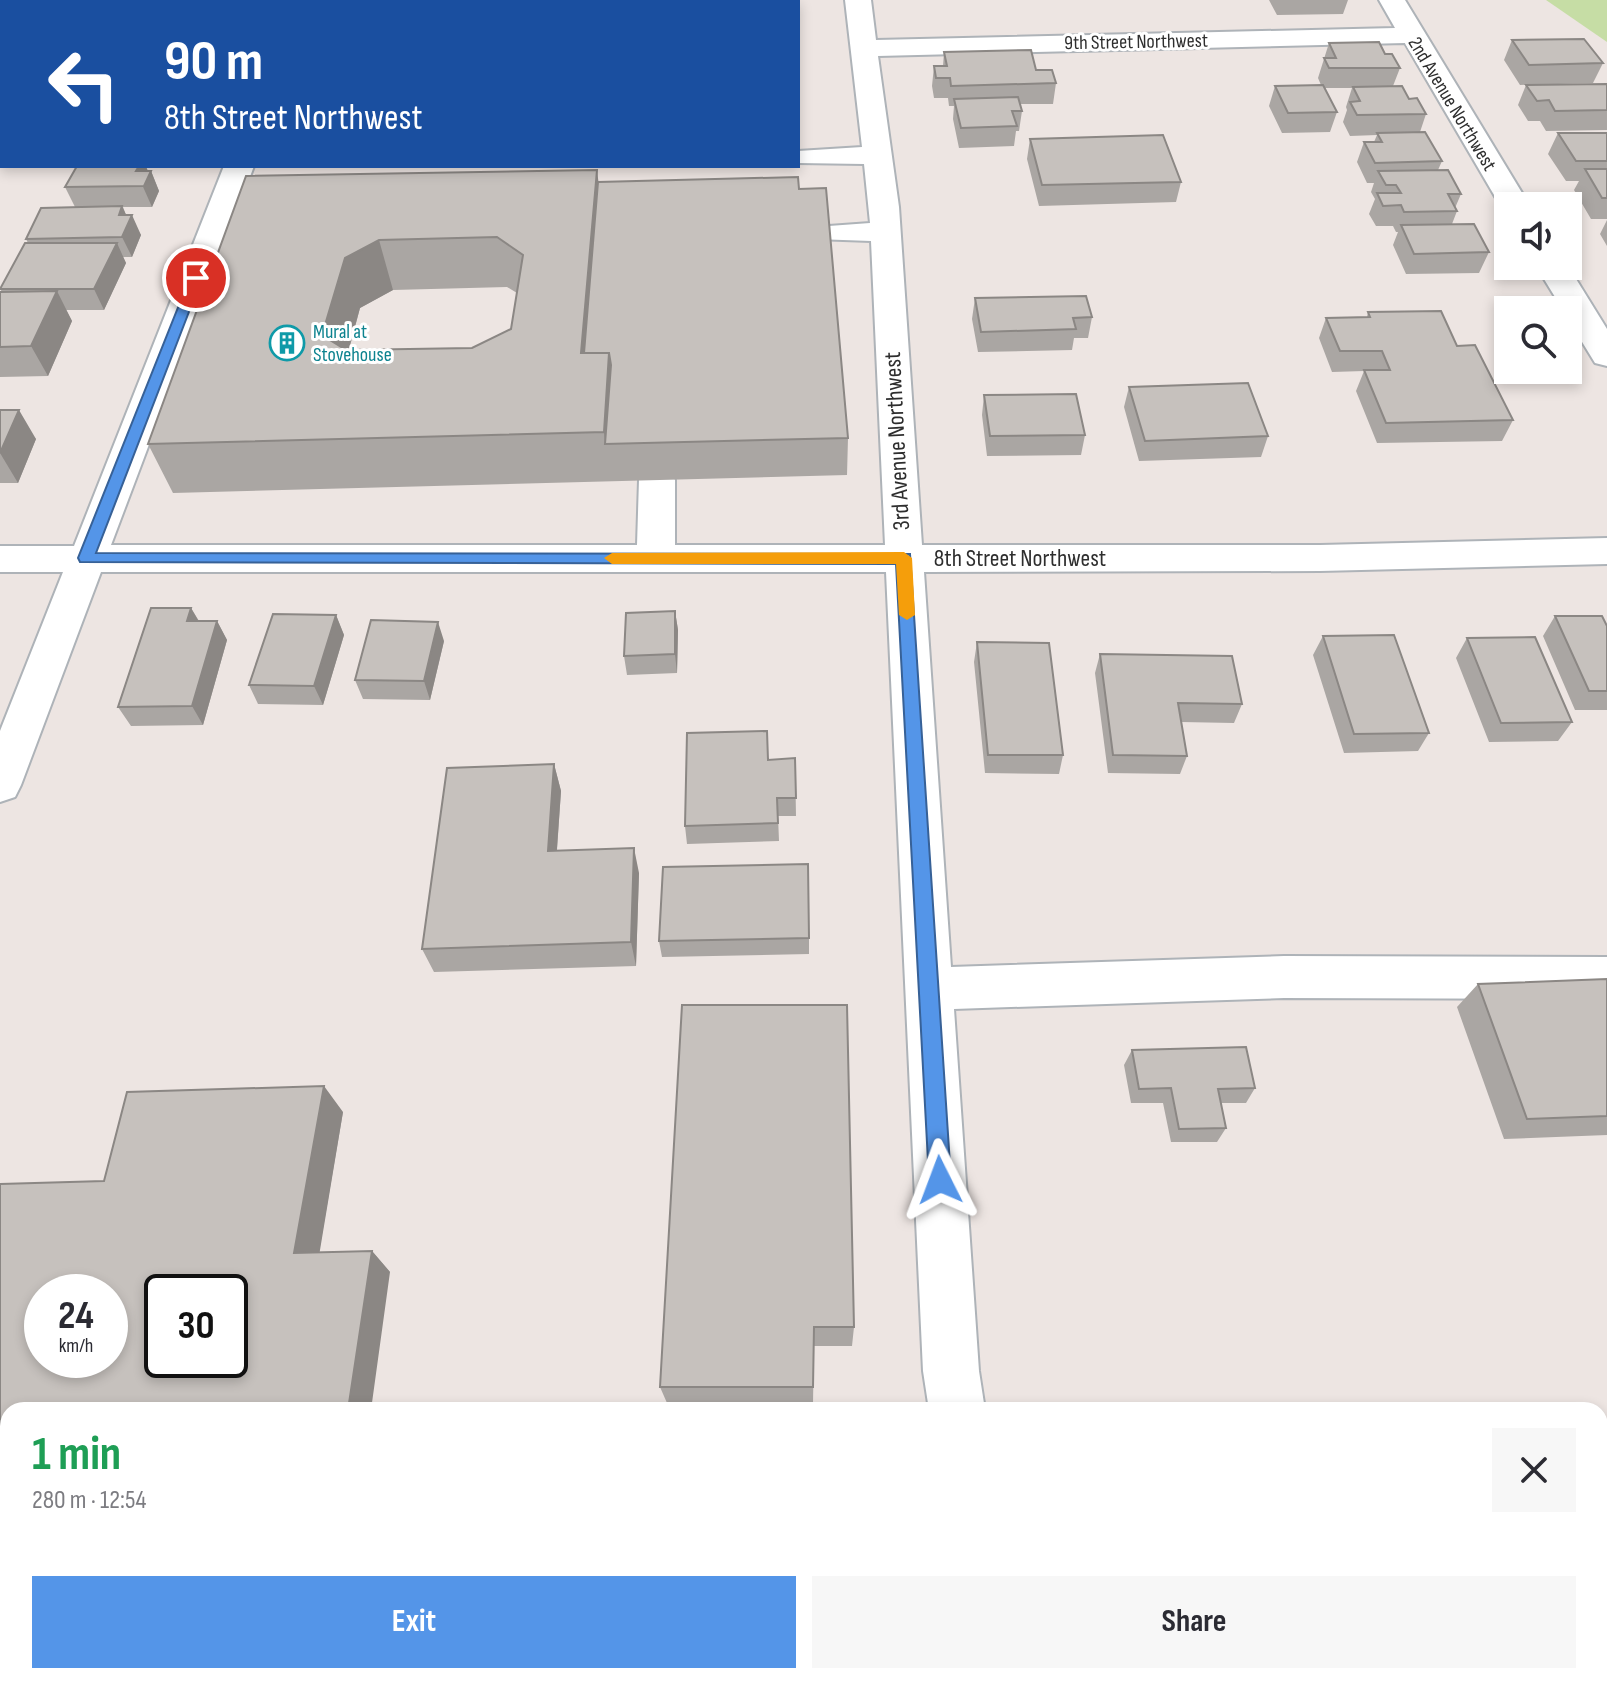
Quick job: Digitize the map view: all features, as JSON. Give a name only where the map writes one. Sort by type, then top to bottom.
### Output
[{"type":"street","name":"3rd Avenue Northwest","points":[[858,0],[885,232],[951,1371],[956,1402]]},
{"type":"street","name":"2nd Avenue Northwest","points":[[1392,0],[1410,35],[1506,192]]},
{"type":"street","name":"9th Street Northwest","points":[[863,48],[1410,35]]},
{"type":"street","points":[[807,157],[877,155]]},
{"type":"street","points":[[0,785],[238,168]]},
{"type":"street","points":[[826,233],[885,232]]},
{"type":"street","points":[[1561,280],[1607,356]]},
{"type":"street","points":[[656,558],[657,480]]},
{"type":"street","name":"8th Street Northwest","points":[[0,559],[1320,558],[1607,551]]},
{"type":"street","points":[[929,989],[1284,977],[1607,978]]},
{"type":"green space","points":[[1546,0],[1607,0],[1607,42]]},
{"type":"building","points":[[1584,39],[1603,63],[1529,65],[1512,40]]},
{"type":"building","points":[[1379,42],[1385,54],[1392,54],[1400,68],[1329,68],[1324,58],[1336,58],[1329,43]]},
{"type":"building","points":[[1031,50],[1036,70],[1052,70],[1056,83],[951,86],[950,78],[936,78],[934,66],[947,66],[944,52]]},
{"type":"building","points":[[1607,84],[1607,110],[1555,111],[1549,100],[1537,101],[1526,85]]},
{"type":"building","points":[[1323,85],[1337,112],[1288,113],[1275,86]]},
{"type":"building","points":[[1402,86],[1409,99],[1417,98],[1426,114],[1357,115],[1350,102],[1360,101],[1353,87]]},
{"type":"building","points":[[1018,97],[1022,111],[1012,111],[1017,126],[961,128],[954,99]]},
{"type":"building","points":[[1425,132],[1442,161],[1375,163],[1364,142],[1382,142],[1377,133]]},
{"type":"building","points":[[1558,133],[1607,133],[1607,161],[1576,161]]},
{"type":"building","points":[[1163,135],[1181,182],[1042,185],[1030,139]]},
{"type":"building","points":[[76,168],[138,168],[136,171],[151,171],[144,186],[65,187]]},
{"type":"building","points":[[1585,169],[1607,169],[1607,198],[1602,198]]},
{"type":"building","points":[[597,170],[581,353],[609,353],[604,432],[148,444],[246,176]],"holes":[[[497,237],[523,255],[511,329],[472,348],[346,350],[322,335],[345,258],[379,240]]]},
{"type":"building","points":[[1448,170],[1461,194],[1448,194],[1457,211],[1404,212],[1401,205],[1383,206],[1377,193],[1401,193],[1396,185],[1386,185],[1378,171]]},
{"type":"building","points":[[798,177],[799,189],[826,188],[848,438],[605,444],[611,365],[609,353],[584,353],[598,182]]},
{"type":"building","points":[[122,206],[119,215],[132,215],[122,237],[26,239],[41,208]]},
{"type":"building","points":[[1474,224],[1489,252],[1414,254],[1401,225]]},
{"type":"building","points":[[25,243],[117,243],[94,289],[0,289]]},
{"type":"building","points":[[57,291],[31,346],[0,347],[0,292]]},
{"type":"building","points":[[1086,296],[1092,317],[1073,318],[1076,329],[981,332],[975,298]]},
{"type":"building","points":[[1441,311],[1457,346],[1475,345],[1513,420],[1386,423],[1364,370],[1390,370],[1382,351],[1340,351],[1326,318],[1370,317],[1368,312]]},
{"type":"building","points":[[1248,383],[1268,436],[1145,441],[1129,387]]},
{"type":"building","points":[[1076,394],[1085,435],[990,436],[984,395]]},
{"type":"building","points":[[0,410],[19,410],[0,453]]},
{"type":"building","points":[[151,608],[191,608],[187,621],[217,621],[192,706],[118,707]]},
{"type":"building","points":[[675,611],[675,654],[624,656],[626,613]]},
{"type":"building","points":[[273,614],[336,615],[314,686],[249,685]]},
{"type":"building","points":[[1555,616],[1602,616],[1607,626],[1607,691],[1589,691]]},
{"type":"building","points":[[371,620],[438,622],[424,681],[355,680]]},
{"type":"building","points":[[1394,635],[1429,733],[1354,734],[1323,636]]},
{"type":"building","points":[[1535,637],[1572,722],[1501,723],[1467,638]]},
{"type":"building","points":[[977,642],[1049,643],[1063,755],[988,755]]},
{"type":"building","points":[[1100,654],[1232,656],[1242,704],[1178,703],[1187,756],[1113,755]]},
{"type":"building","points":[[767,731],[768,760],[795,758],[796,798],[777,798],[778,823],[685,826],[687,733]]},
{"type":"building","points":[[554,764],[548,851],[634,848],[631,942],[422,949],[447,768]]},
{"type":"building","points":[[808,864],[809,938],[659,941],[663,867]]},
{"type":"building","points":[[1607,979],[1607,1116],[1527,1119],[1478,984]]},
{"type":"building","points":[[682,1005],[847,1005],[854,1327],[814,1327],[813,1387],[660,1387]]},
{"type":"building","points":[[1246,1047],[1255,1088],[1218,1089],[1226,1128],[1179,1129],[1171,1088],[1139,1089],[1132,1050]]},
{"type":"building","points":[[324,1086],[294,1253],[372,1251],[349,1402],[0,1402],[0,1184],[104,1181],[127,1092]]},
{"type":"slow traffic","points":[[612,558],[904,558],[907,615]]},
{"type":"place","name":"Mural at Stovehouse","points":[[287,343]]},
{"type":"route","points":[[196,278],[86,558],[904,558],[940,1180]]}]
